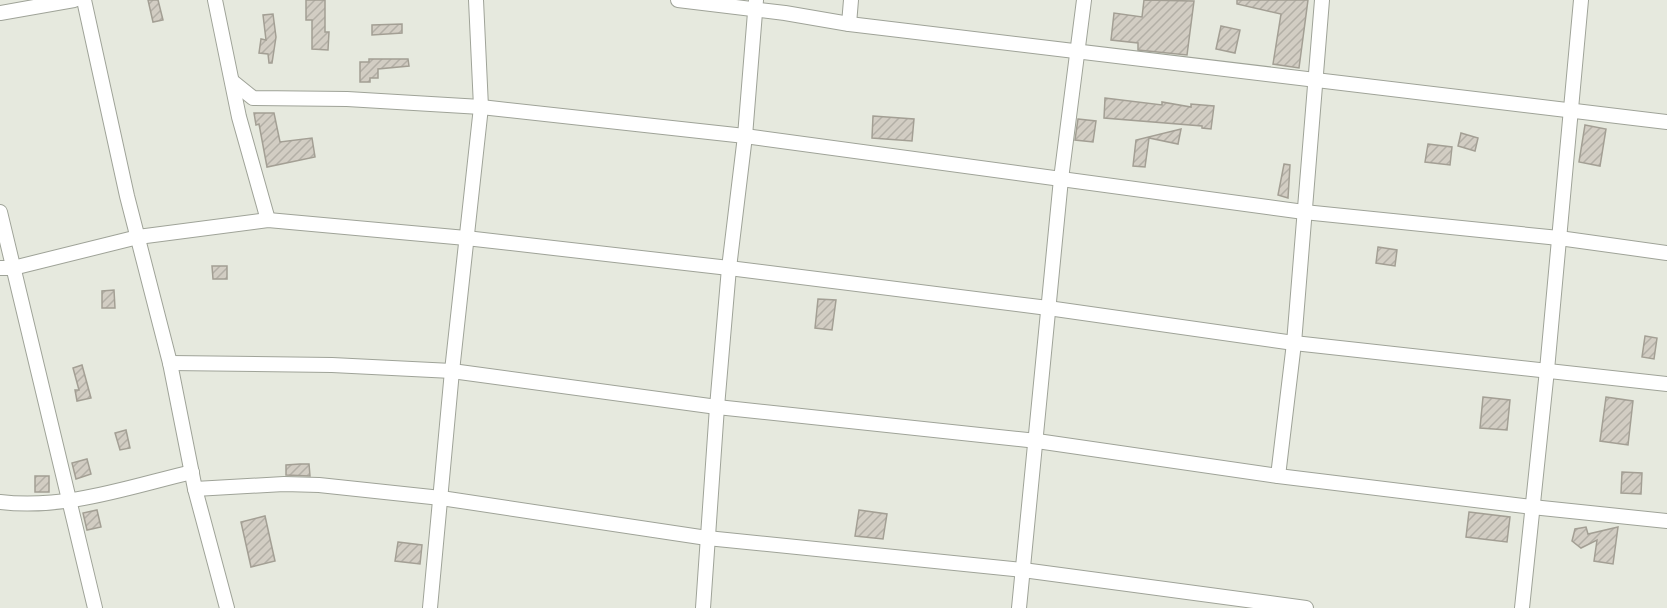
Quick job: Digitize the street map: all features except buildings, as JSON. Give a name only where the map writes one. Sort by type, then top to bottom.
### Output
[{"type":"street","points":[[0,13],[74,0]]},
{"type":"street","points":[[84,0],[119,163],[170,363],[195,489],[227,608]]},
{"type":"street","points":[[215,0],[239,117],[268,220]]},
{"type":"street","points":[[430,608],[452,371],[481,106],[476,0]]},
{"type":"street","points":[[678,0],[755,5],[849,24],[1667,122]]},
{"type":"street","points":[[849,24],[851,0]]},
{"type":"street","points":[[1019,608],[1061,179],[1084,0]]},
{"type":"street","points":[[1278,476],[1294,343],[1322,0]]},
{"type":"street","points":[[1522,608],[1547,370],[1581,0]]},
{"type":"street","points":[[703,608],[717,407],[729,268],[745,136],[755,5]]},
{"type":"street","points":[[232,82],[253,98],[347,99],[481,106],[745,136],[1304,212],[1559,238],[1667,253]]},
{"type":"street","points":[[239,117],[253,98]]},
{"type":"street","points":[[0,212],[7,268],[70,502],[95,608]]},
{"type":"street","points":[[7,268],[138,237],[268,220],[466,238],[729,268],[1048,308],[1294,343],[1667,384]]},
{"type":"street","points":[[170,363],[332,365],[452,371],[717,407],[1037,441],[1278,476],[1667,521]]},
{"type":"street","points":[[0,502],[42,504],[70,502],[192,472]]},
{"type":"street","points":[[195,489],[319,484],[441,498],[708,538],[1023,570],[1306,608]]}]
